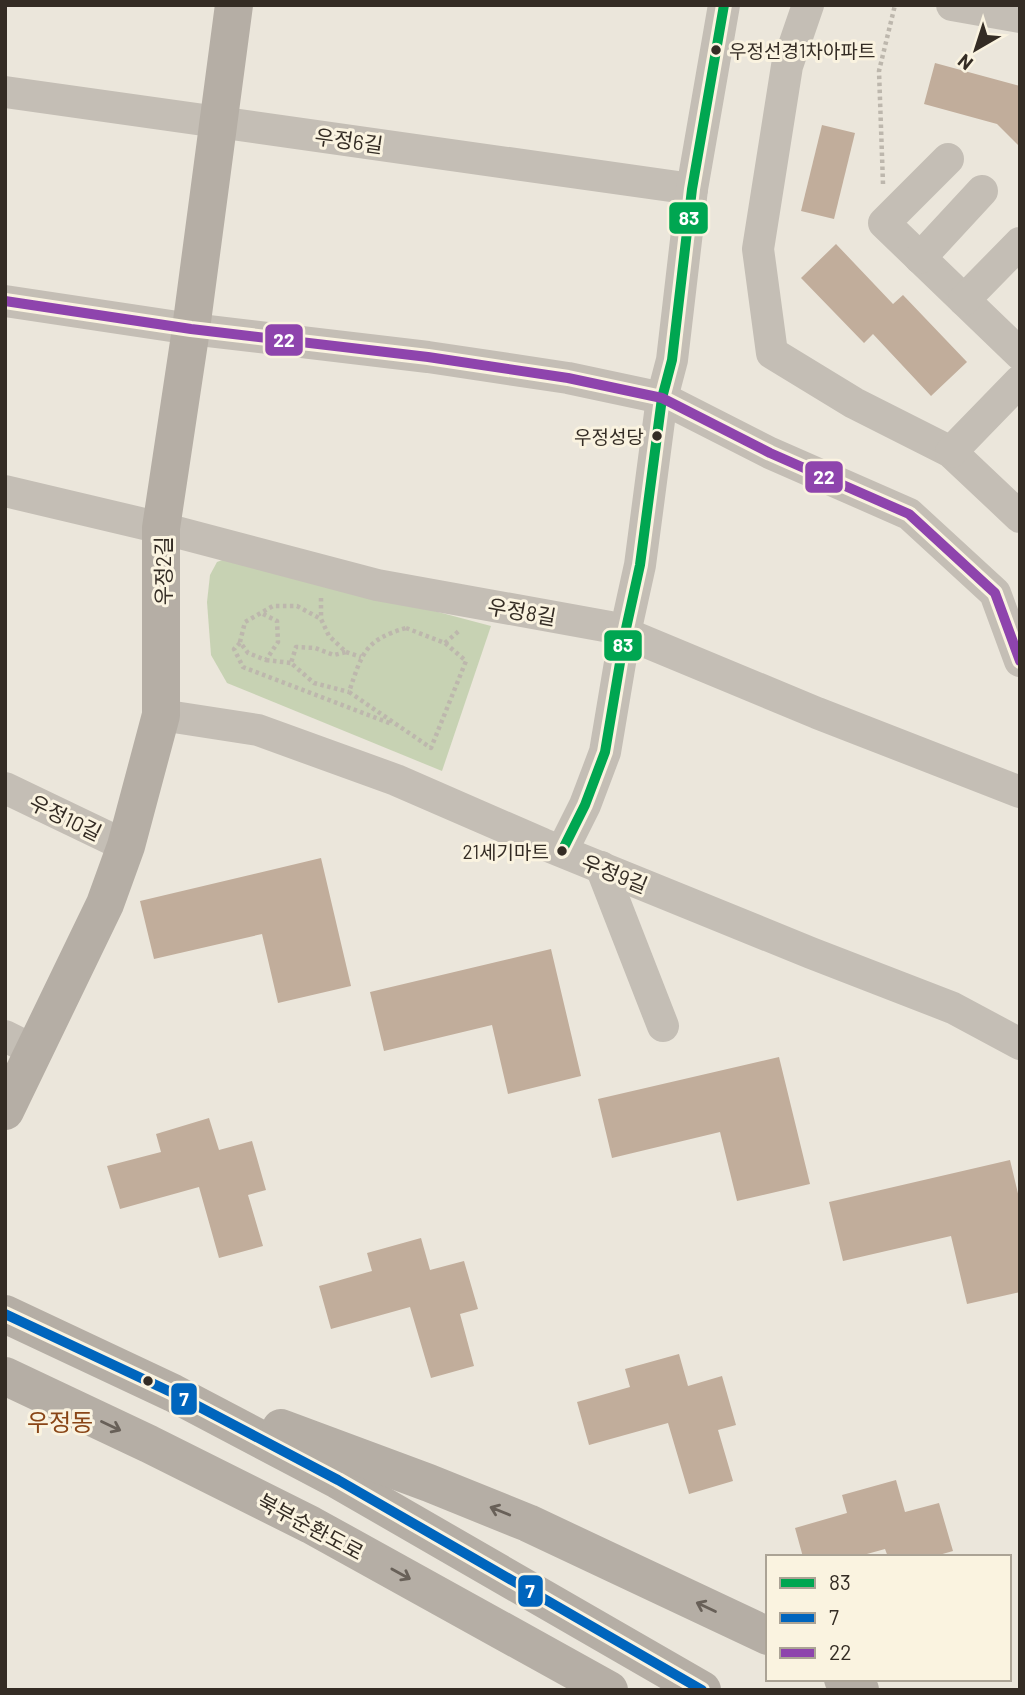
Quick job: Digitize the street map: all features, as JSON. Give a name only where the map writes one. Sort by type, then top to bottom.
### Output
[{"type":"main road","name":"우정2길","points":[[5,1111],[20,1044],[104,904],[126,846],[161,715],[161,528],[191,329],[234,5]]},
{"type":"main road","points":[[5,1314],[173,1393],[349,1486],[702,1690]]},
{"type":"main road","name":"북부순환도로","points":[[5,1376],[311,1525],[609,1690]]},
{"type":"main road","points":[[173,1393],[315,1440],[528,1523],[766,1635]]},
{"type":"street","points":[[562,851],[585,805],[605,752],[625,633],[640,565],[662,398],[672,360],[692,189],[724,5]]},
{"type":"street","points":[[808,5],[787,66],[758,249],[772,353],[854,403],[951,452],[1020,517]]},
{"type":"street","points":[[951,5],[1008,12]]},
{"type":"street","name":"우정6길","points":[[5,92],[692,189]]},
{"type":"street","points":[[948,159],[884,223],[1020,354]]},
{"type":"street","points":[[920,258],[982,191]]},
{"type":"street","points":[[964,300],[1020,243]]},
{"type":"street","points":[[5,301],[191,329],[428,357],[568,378],[662,398],[770,453],[909,514],[995,593],[1020,662]]},
{"type":"street","points":[[951,452],[1020,380]]},
{"type":"street","name":"우정8길","points":[[5,492],[161,528],[377,585],[610,627],[817,713],[1020,792]]},
{"type":"street","name":"우정9길","points":[[161,715],[258,730],[396,780],[811,953],[953,1008],[1020,1044]]},
{"type":"street","name":"우정10길","points":[[5,788],[126,846]]},
{"type":"street","points":[[601,867],[663,1026]]},
{"type":"path","points":[[884,223],[878,71],[895,5]]},
{"type":"path","points":[[361,657],[345,652],[329,636],[321,619],[297,606],[273,606],[245,622],[240,642],[234,649],[243,667],[399,726]]},
{"type":"path","points":[[262,614],[277,621],[278,642],[266,660]]},
{"type":"path","points":[[240,642],[248,653],[266,660],[291,663],[314,683],[349,692],[431,748],[466,661],[444,643],[406,628],[374,641],[361,657],[349,692]]},
{"type":"path","points":[[291,663],[296,647],[315,648],[334,655],[345,652]]},
{"type":"green space","points":[[230,557],[491,626],[442,771],[227,683],[211,655],[207,602],[210,575],[217,562]]},
{"type":"building","points":[[935,63],[1020,86],[1020,147],[997,124],[924,104]]},
{"type":"building","points":[[822,125],[855,133],[834,219],[801,211]]},
{"type":"building","points":[[836,244],[893,304],[903,295],[967,362],[931,396],[873,334],[864,343],[801,278]]},
{"type":"building","points":[[321,858],[351,986],[278,1003],[262,934],[154,959],[140,901]]},
{"type":"building","points":[[551,949],[581,1076],[508,1094],[492,1025],[384,1051],[370,992]]},
{"type":"building","points":[[779,1057],[810,1184],[737,1201],[720,1132],[612,1158],[598,1099]]},
{"type":"building","points":[[209,1118],[219,1150],[252,1141],[266,1190],[248,1195],[263,1246],[219,1258],[199,1187],[120,1209],[107,1166],[161,1152],[156,1134]]},
{"type":"building","points":[[1010,1160],[1020,1202],[1020,1292],[967,1304],[951,1236],[843,1261],[829,1202]]},
{"type":"building","points":[[421,1238],[430,1270],[464,1261],[478,1309],[460,1314],[474,1366],[431,1378],[410,1307],[331,1329],[319,1286],[372,1271],[367,1253]]},
{"type":"building","points":[[679,1354],[688,1386],[722,1376],[736,1425],[718,1430],[733,1481],[689,1494],[668,1423],[589,1445],[577,1402],[630,1387],[625,1369]]},
{"type":"building","points":[[896,1480],[905,1512],[939,1503],[953,1551],[939,1555],[887,1555],[885,1549],[863,1555],[802,1555],[795,1528],[847,1513],[842,1495]]},
{"type":"transit line","name":"83","points":[[562,851],[585,805],[605,752],[625,633],[640,565],[662,398],[672,360],[692,189],[724,5]]},
{"type":"transit line","name":"22","points":[[5,301],[191,329],[428,357],[568,378],[662,398],[770,453],[909,514],[995,593],[1020,661]]},
{"type":"transit line","name":"7","points":[[5,1314],[173,1393],[338,1480],[702,1690]]},
{"type":"place","name":"우정선경1차아파트","points":[[716,50]]},
{"type":"place","name":"우정성당","points":[[657,436]]},
{"type":"place","name":"21세기마트","points":[[562,851]]},
{"type":"district","name":"우정동","points":[[60,1421]]}]
